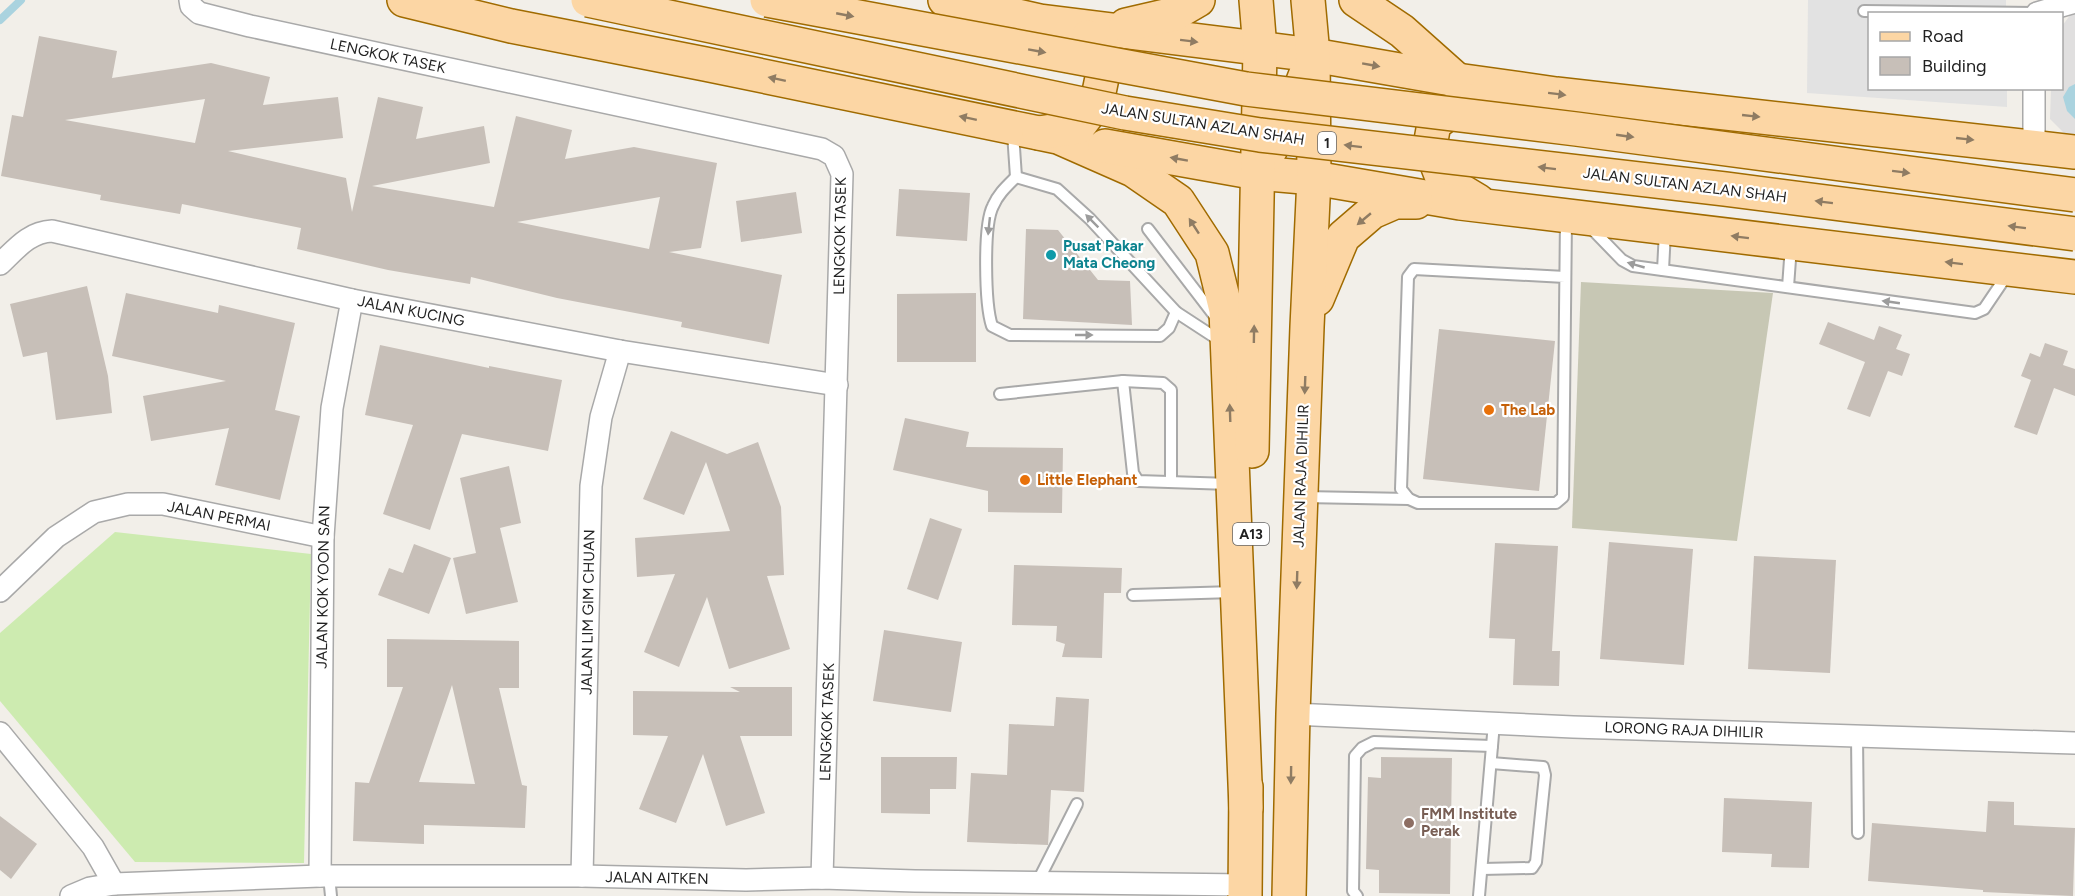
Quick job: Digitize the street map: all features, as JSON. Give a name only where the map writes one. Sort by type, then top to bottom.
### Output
[{"type":"main road","points":[[404,0],[511,26],[1037,133],[1257,173],[1314,178],[1474,205],[2075,278]]},
{"type":"main road","name":"JALAN SULTAN AZLAN SHAH","points":[[588,0],[1125,113],[1260,135],[1725,189],[2075,234]]},
{"type":"main road","points":[[767,0],[1246,89],[1576,129],[2075,195]]},
{"type":"main road","points":[[945,0],[1087,33],[1104,68],[1097,102],[1078,127],[1037,133]]},
{"type":"main road","points":[[1104,30],[1174,14],[1198,0]]},
{"type":"main road","name":"A13","points":[[1245,891],[1260,49],[1256,0]]},
{"type":"main road","name":"JALAN RAJA DIHILIR","points":[[1288,896],[1300,497],[1314,178],[1313,55],[1308,0]]},
{"type":"main road","points":[[1356,0],[1402,31],[1457,80]]},
{"type":"main road","points":[[1040,21],[1313,55],[1457,80],[1580,97],[2075,152]]},
{"type":"main road","points":[[1260,49],[1290,115],[1314,178]]},
{"type":"main road","points":[[1257,173],[1290,115],[1313,55]]},
{"type":"main road","points":[[1474,205],[1443,180],[1430,146],[1434,124],[1463,101],[1514,88]]},
{"type":"main road","points":[[1037,133],[1133,170],[1178,201],[1212,253],[1226,310],[1246,808]]},
{"type":"main road","points":[[1307,327],[1329,266],[1343,237],[1371,212],[1395,201],[1474,205]]},
{"type":"street","name":"LENGKOK TASEK","points":[[190,0],[191,6],[199,13],[250,26],[822,149],[834,156],[842,174],[822,878]]},
{"type":"street","points":[[2037,9],[2075,2]]},
{"type":"street","points":[[2034,90],[2034,146]]},
{"type":"street","name":"JALAN KUCING","points":[[0,264],[30,236],[41,231],[52,231],[352,300],[620,351],[837,385]]},
{"type":"street","name":"JALAN KOK YOON SAN","points":[[326,883],[323,537],[332,408],[352,300]]},
{"type":"street","name":"JALAN LIM GIM CHUAN","points":[[582,876],[591,486],[602,417],[620,351]]},
{"type":"street","name":"JALAN PERMAI","points":[[0,591],[56,537],[94,513],[128,504],[163,504],[323,537]]},
{"type":"street","name":"LORONG RAJA DIHILIR","points":[[1293,714],[1573,727],[2075,743]]},
{"type":"street","points":[[0,733],[93,847],[114,884]]},
{"type":"street","name":"JALAN AITKEN","points":[[71,896],[90,888],[114,884],[326,883],[582,876],[623,887],[746,888],[822,878],[913,889],[1037,883],[1097,890],[1245,891]]},
{"type":"lane","points":[[1864,11],[2037,9]]},
{"type":"lane","points":[[1037,133],[1017,177],[1004,189],[992,207],[987,224],[988,306],[992,326],[1010,335],[1160,336],[1169,328],[1176,312]]},
{"type":"lane","points":[[1017,177],[1057,189],[1090,219],[1176,312],[1227,338]]},
{"type":"lane","points":[[1574,217],[1622,260],[1634,266],[1975,313],[1984,309],[2011,270]]},
{"type":"lane","points":[[1300,497],[1408,499],[1418,503],[1556,503],[1563,497],[1565,277],[1574,217]]},
{"type":"lane","points":[[1663,270],[1665,228]]},
{"type":"lane","points":[[1148,229],[1227,338]]},
{"type":"lane","points":[[1788,287],[1791,243]]},
{"type":"lane","points":[[1408,499],[1401,489],[1408,278],[1414,269],[1565,277]]},
{"type":"lane","points":[[1124,381],[1133,473],[1138,481],[1233,484]]},
{"type":"lane","points":[[1000,394],[1124,381],[1163,383],[1171,390],[1171,482]]},
{"type":"lane","points":[[1133,595],[1237,592]]},
{"type":"lane","points":[[1479,896],[1494,723]]},
{"type":"lane","points":[[1857,735],[1858,832]]},
{"type":"lane","points":[[1357,896],[1353,891],[1355,756],[1362,748],[1374,742],[1492,746]]},
{"type":"lane","points":[[1482,869],[1532,868],[1536,862],[1545,776],[1543,767],[1491,764]]},
{"type":"lane","points":[[1037,883],[1077,804]]},
{"type":"shaded area","points":[[1808,0],[2006,0],[2006,12],[1868,12],[1868,90],[2007,90],[2007,107],[1807,93]]},
{"type":"shaded area","points":[[2075,13],[2075,137],[2066,135],[2050,119],[2051,90],[2063,90],[2063,25],[2071,14]]},
{"type":"shaded area","points":[[1581,282],[1773,293],[1737,541],[1572,528]]},
{"type":"green space","points":[[115,532],[311,554],[304,863],[135,862],[0,701],[0,633]]},
{"type":"water","points":[[2075,84],[2075,119],[2067,111],[2063,97],[2069,87]]},
{"type":"building","points":[[39,36],[117,51],[112,78],[211,63],[270,77],[263,105],[338,97],[343,138],[228,151],[346,178],[352,212],[378,97],[423,107],[416,139],[484,126],[490,163],[372,186],[494,207],[516,116],[572,130],[565,159],[634,147],[717,163],[701,248],[669,252],[782,275],[769,344],[681,327],[682,322],[557,298],[471,277],[470,284],[388,270],[297,249],[301,228],[182,204],[180,214],[100,200],[101,195],[1,176],[12,115],[23,117]],"holes":[[[205,99],[195,143],[65,120]],[[660,197],[649,249],[517,222]]]},
{"type":"building","points":[[899,189],[970,193],[967,241],[896,236]]},
{"type":"building","points":[[796,192],[802,233],[741,242],[736,201]]},
{"type":"building","name":"Pusat Pakar Mata Cheong","points":[[1026,229],[1058,230],[1098,280],[1130,281],[1132,325],[1023,319]]},
{"type":"building","points":[[87,286],[108,376],[112,413],[56,420],[47,352],[23,357],[10,304]]},
{"type":"building","points":[[126,293],[218,313],[219,305],[295,323],[275,410],[300,416],[280,500],[215,485],[229,428],[151,441],[143,396],[226,381],[112,356]]},
{"type":"building","points":[[976,293],[976,362],[897,362],[897,294]]},
{"type":"building","points":[[1828,322],[1874,340],[1879,326],[1902,335],[1896,349],[1910,354],[1902,376],[1888,371],[1870,417],[1847,409],[1865,362],[1819,344]]},
{"type":"building","name":"The Lab","points":[[1439,329],[1555,341],[1539,491],[1423,479]]},
{"type":"building","points":[[2045,343],[2068,351],[2063,365],[2075,369],[2075,396],[2054,388],[2037,435],[2014,427],[2031,380],[2021,376],[2030,353],[2040,357]]},
{"type":"building","points":[[380,345],[489,368],[489,366],[562,380],[548,451],[462,434],[430,530],[383,514],[413,425],[365,415]]},
{"type":"building","points":[[905,418],[969,432],[966,447],[1063,448],[1062,513],[988,512],[988,491],[893,470]]},
{"type":"building","points":[[671,431],[727,454],[758,442],[781,507],[784,575],[767,576],[790,649],[729,669],[707,597],[679,667],[644,652],[675,574],[637,577],[635,538],[730,531],[706,462],[684,515],[643,499]]},
{"type":"building","points":[[509,466],[521,523],[500,528],[518,602],[466,614],[453,558],[476,553],[460,478]]},
{"type":"building","points":[[930,518],[962,529],[938,600],[907,589]]},
{"type":"building","points":[[1609,542],[1693,549],[1684,665],[1600,659]]},
{"type":"building","points":[[1495,543],[1558,546],[1552,651],[1560,651],[1559,686],[1513,685],[1515,639],[1489,638]]},
{"type":"building","points":[[414,544],[451,558],[429,614],[378,595],[389,568],[403,573]]},
{"type":"building","points":[[1754,556],[1836,560],[1830,673],[1748,669]]},
{"type":"building","points":[[1014,565],[1122,568],[1121,593],[1104,593],[1102,658],[1062,657],[1065,644],[1056,641],[1057,626],[1012,625]]},
{"type":"building","points":[[884,630],[962,642],[951,712],[873,701]]},
{"type":"building","points":[[387,639],[519,641],[519,688],[499,688],[522,785],[527,786],[525,828],[424,825],[424,844],[353,841],[355,782],[369,783],[403,687],[387,687]],"holes":[[[452,685],[475,784],[419,782]]]},
{"type":"building","points":[[730,687],[792,687],[792,736],[740,736],[765,813],[726,826],[703,754],[676,823],[639,809],[668,736],[633,735],[633,691],[740,692]]},
{"type":"building","points":[[1056,697],[1089,699],[1084,792],[1051,790],[1048,845],[967,842],[971,773],[1007,775],[1009,724],[1054,726]]},
{"type":"building","points":[[881,757],[957,757],[956,789],[930,789],[930,814],[881,813]]},
{"type":"building","name":"FMM Institute Perak","points":[[1381,757],[1452,758],[1450,894],[1379,893],[1379,870],[1366,869],[1368,777],[1381,778]]},
{"type":"building","points":[[1724,798],[1812,802],[1809,868],[1771,867],[1772,854],[1722,852]]},
{"type":"building","points":[[1988,801],[2014,802],[2014,825],[2075,828],[2073,896],[1983,892],[1983,890],[1868,881],[1872,823],[1986,832]]},
{"type":"building","points":[[0,816],[37,844],[11,879],[0,870]]},
{"type":"waterway","points":[[0,20],[21,0]]},
{"type":"place","name":"Pusat Pakar Mata Cheong","points":[[1051,255]]},
{"type":"place","name":"The Lab","points":[[1489,410]]},
{"type":"place","name":"Little Elephant","points":[[1025,480]]},
{"type":"place","name":"FMM Institute Perak","points":[[1409,823]]}]
